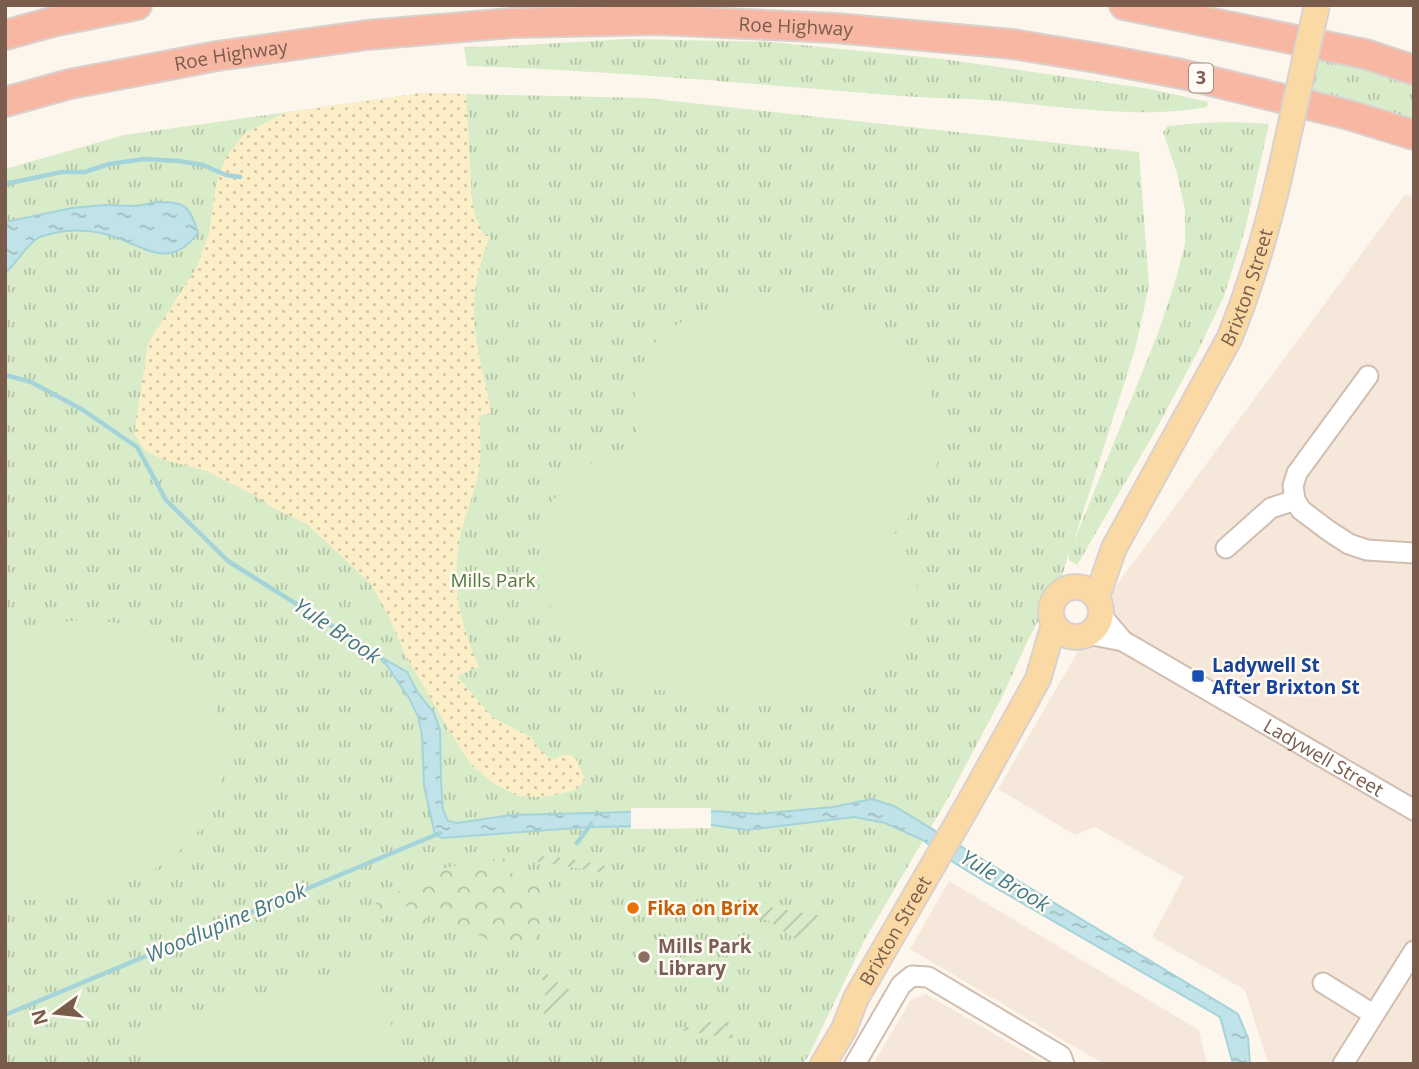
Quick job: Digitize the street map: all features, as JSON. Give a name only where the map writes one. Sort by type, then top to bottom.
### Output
[{"type":"highway","points":[[5,35],[52,22],[136,5]]},
{"type":"highway","points":[[1124,5],[1365,54],[1414,70]]},
{"type":"highway","name":"Roe Highway","points":[[5,102],[70,84],[217,55],[368,35],[511,23],[658,20],[835,28],[1012,44],[1182,74],[1349,115],[1414,135]]},
{"type":"main road","name":"Brixton Street","points":[[1038,679],[1065,649],[1089,614],[1114,548],[1229,339],[1244,303],[1264,242],[1317,5]]},
{"type":"main road","name":"Brixton Street","points":[[823,1064],[844,1030],[856,998],[1038,679],[1054,624],[1051,613],[1054,600],[1063,590],[1089,614]]},
{"type":"main road","points":[[1054,624],[1064,634],[1076,637],[1089,614]]},
{"type":"main road","name":"Brixton Street","points":[[810,1064],[835,1022],[856,998]]},
{"type":"street","points":[[1368,376],[1297,473],[1293,486],[1295,500],[1309,517],[1349,544],[1367,550],[1414,553]]},
{"type":"street","points":[[1226,548],[1271,508],[1295,500]]},
{"type":"street","name":"Ladywell Street","points":[[1089,614],[1123,641],[1414,810]]},
{"type":"street","points":[[1343,1064],[1414,951]]},
{"type":"street","points":[[855,1064],[901,985],[912,976],[928,977],[1061,1056],[1064,1064]]},
{"type":"street","points":[[1323,983],[1373,1014]]},
{"type":"shaded area","points":[[1405,195],[1414,196],[1414,1064],[1268,1064],[1245,990],[1152,937],[1184,877],[1095,827],[1075,835],[998,789],[1116,586]]},
{"type":"shaded area","points":[[949,881],[1199,1030],[1207,1064],[1099,1064],[1100,1062],[910,949]]},
{"type":"shaded area","points":[[926,994],[1046,1064],[873,1064],[911,1000]]},
{"type":"green space","points":[[628,39],[771,42],[943,59],[1150,89],[1208,102],[1207,107],[1181,111],[1125,112],[626,74],[467,66],[464,47]]},
{"type":"green space","points":[[1319,50],[1414,79],[1414,127],[1309,96]]},
{"type":"green space","name":"Mills Park","points":[[422,93],[646,98],[1139,152],[1149,285],[1136,346],[1073,544],[1158,333],[1185,244],[1185,209],[1177,173],[1163,132],[1168,126],[1194,124],[1269,124],[1245,230],[1224,296],[1197,353],[1153,435],[1077,565],[1069,560],[1069,553],[1060,583],[1029,638],[1002,697],[951,793],[864,941],[803,1064],[5,1064],[5,169],[124,135]]},
{"type":"green space","points":[[761,300],[804,302],[848,319],[889,343],[922,373],[935,404],[940,445],[930,484],[907,520],[892,530],[900,538],[918,577],[914,610],[903,643],[844,693],[803,703],[751,707],[695,701],[635,682],[597,658],[573,636],[549,604],[539,567],[542,528],[551,502],[576,473],[608,453],[641,444],[635,425],[635,378],[651,347],[664,332],[689,318],[722,306]]},
{"type":"green space","points":[[84,620],[133,627],[165,644],[193,667],[205,686],[224,733],[226,757],[221,783],[211,810],[199,830],[166,862],[146,874],[103,891],[52,900],[5,896],[5,633],[42,623]]},
{"type":"green space","points":[[551,856],[613,867],[605,873],[529,860],[526,857]]},
{"type":"green space","points":[[513,858],[511,873],[541,886],[546,923],[531,944],[512,946],[485,938],[458,925],[449,928],[450,917],[441,911],[430,913],[425,924],[416,921],[416,911],[411,906],[394,909],[379,920],[367,915],[376,903],[446,868],[480,860]]},
{"type":"green space","points":[[722,899],[827,917],[802,943],[767,920],[726,915]]},
{"type":"green space","points":[[375,964],[402,1064],[153,1064],[143,1026]]},
{"type":"green space","points":[[542,969],[553,980],[570,990],[561,1004],[544,1014],[546,988],[540,973]]},
{"type":"green space","points":[[723,1019],[735,1039],[682,1030],[682,1027]]},
{"type":"sand","points":[[422,93],[466,94],[472,201],[483,234],[490,237],[480,267],[474,310],[476,339],[491,413],[479,416],[479,472],[460,537],[456,572],[462,619],[479,667],[457,676],[492,717],[531,737],[548,757],[555,759],[562,755],[571,755],[576,759],[585,779],[580,786],[573,791],[543,797],[518,796],[493,783],[471,765],[405,654],[370,583],[308,525],[204,470],[164,460],[146,451],[134,434],[148,343],[197,267],[209,233],[216,185],[226,157],[245,133],[284,113]]},
{"type":"water","points":[[157,202],[180,204],[192,216],[198,233],[178,251],[158,253],[105,234],[61,232],[41,236],[33,241],[5,273],[5,222],[72,208],[136,206]]},
{"type":"water","points":[[381,657],[407,672],[418,693],[434,713],[440,730],[443,810],[448,821],[457,823],[512,815],[630,812],[712,811],[758,814],[833,807],[872,799],[894,806],[1238,1014],[1248,1038],[1250,1064],[1233,1064],[1220,1017],[989,884],[921,839],[885,823],[854,817],[747,830],[712,825],[589,827],[442,838],[435,835],[424,786],[422,735],[418,716]]},
{"type":"pier","points":[[631,808],[711,808],[711,828],[631,829]]},
{"type":"waterway","points":[[5,184],[62,172],[85,172],[109,164],[144,159],[203,165],[226,175],[240,177]]},
{"type":"waterway","name":"Yule Brook","points":[[5,375],[31,382],[83,410],[137,447],[166,500],[228,561],[385,662]]},
{"type":"waterway","points":[[577,843],[591,824]]},
{"type":"waterway","name":"Woodlupine Brook","points":[[5,1015],[440,833]]},
{"type":"place","name":"Ladywell St After Brixton St","points":[[1198,676]]},
{"type":"place","name":"Fika on Brix","points":[[633,908]]},
{"type":"place","name":"Mills Park Library","points":[[644,957]]}]
